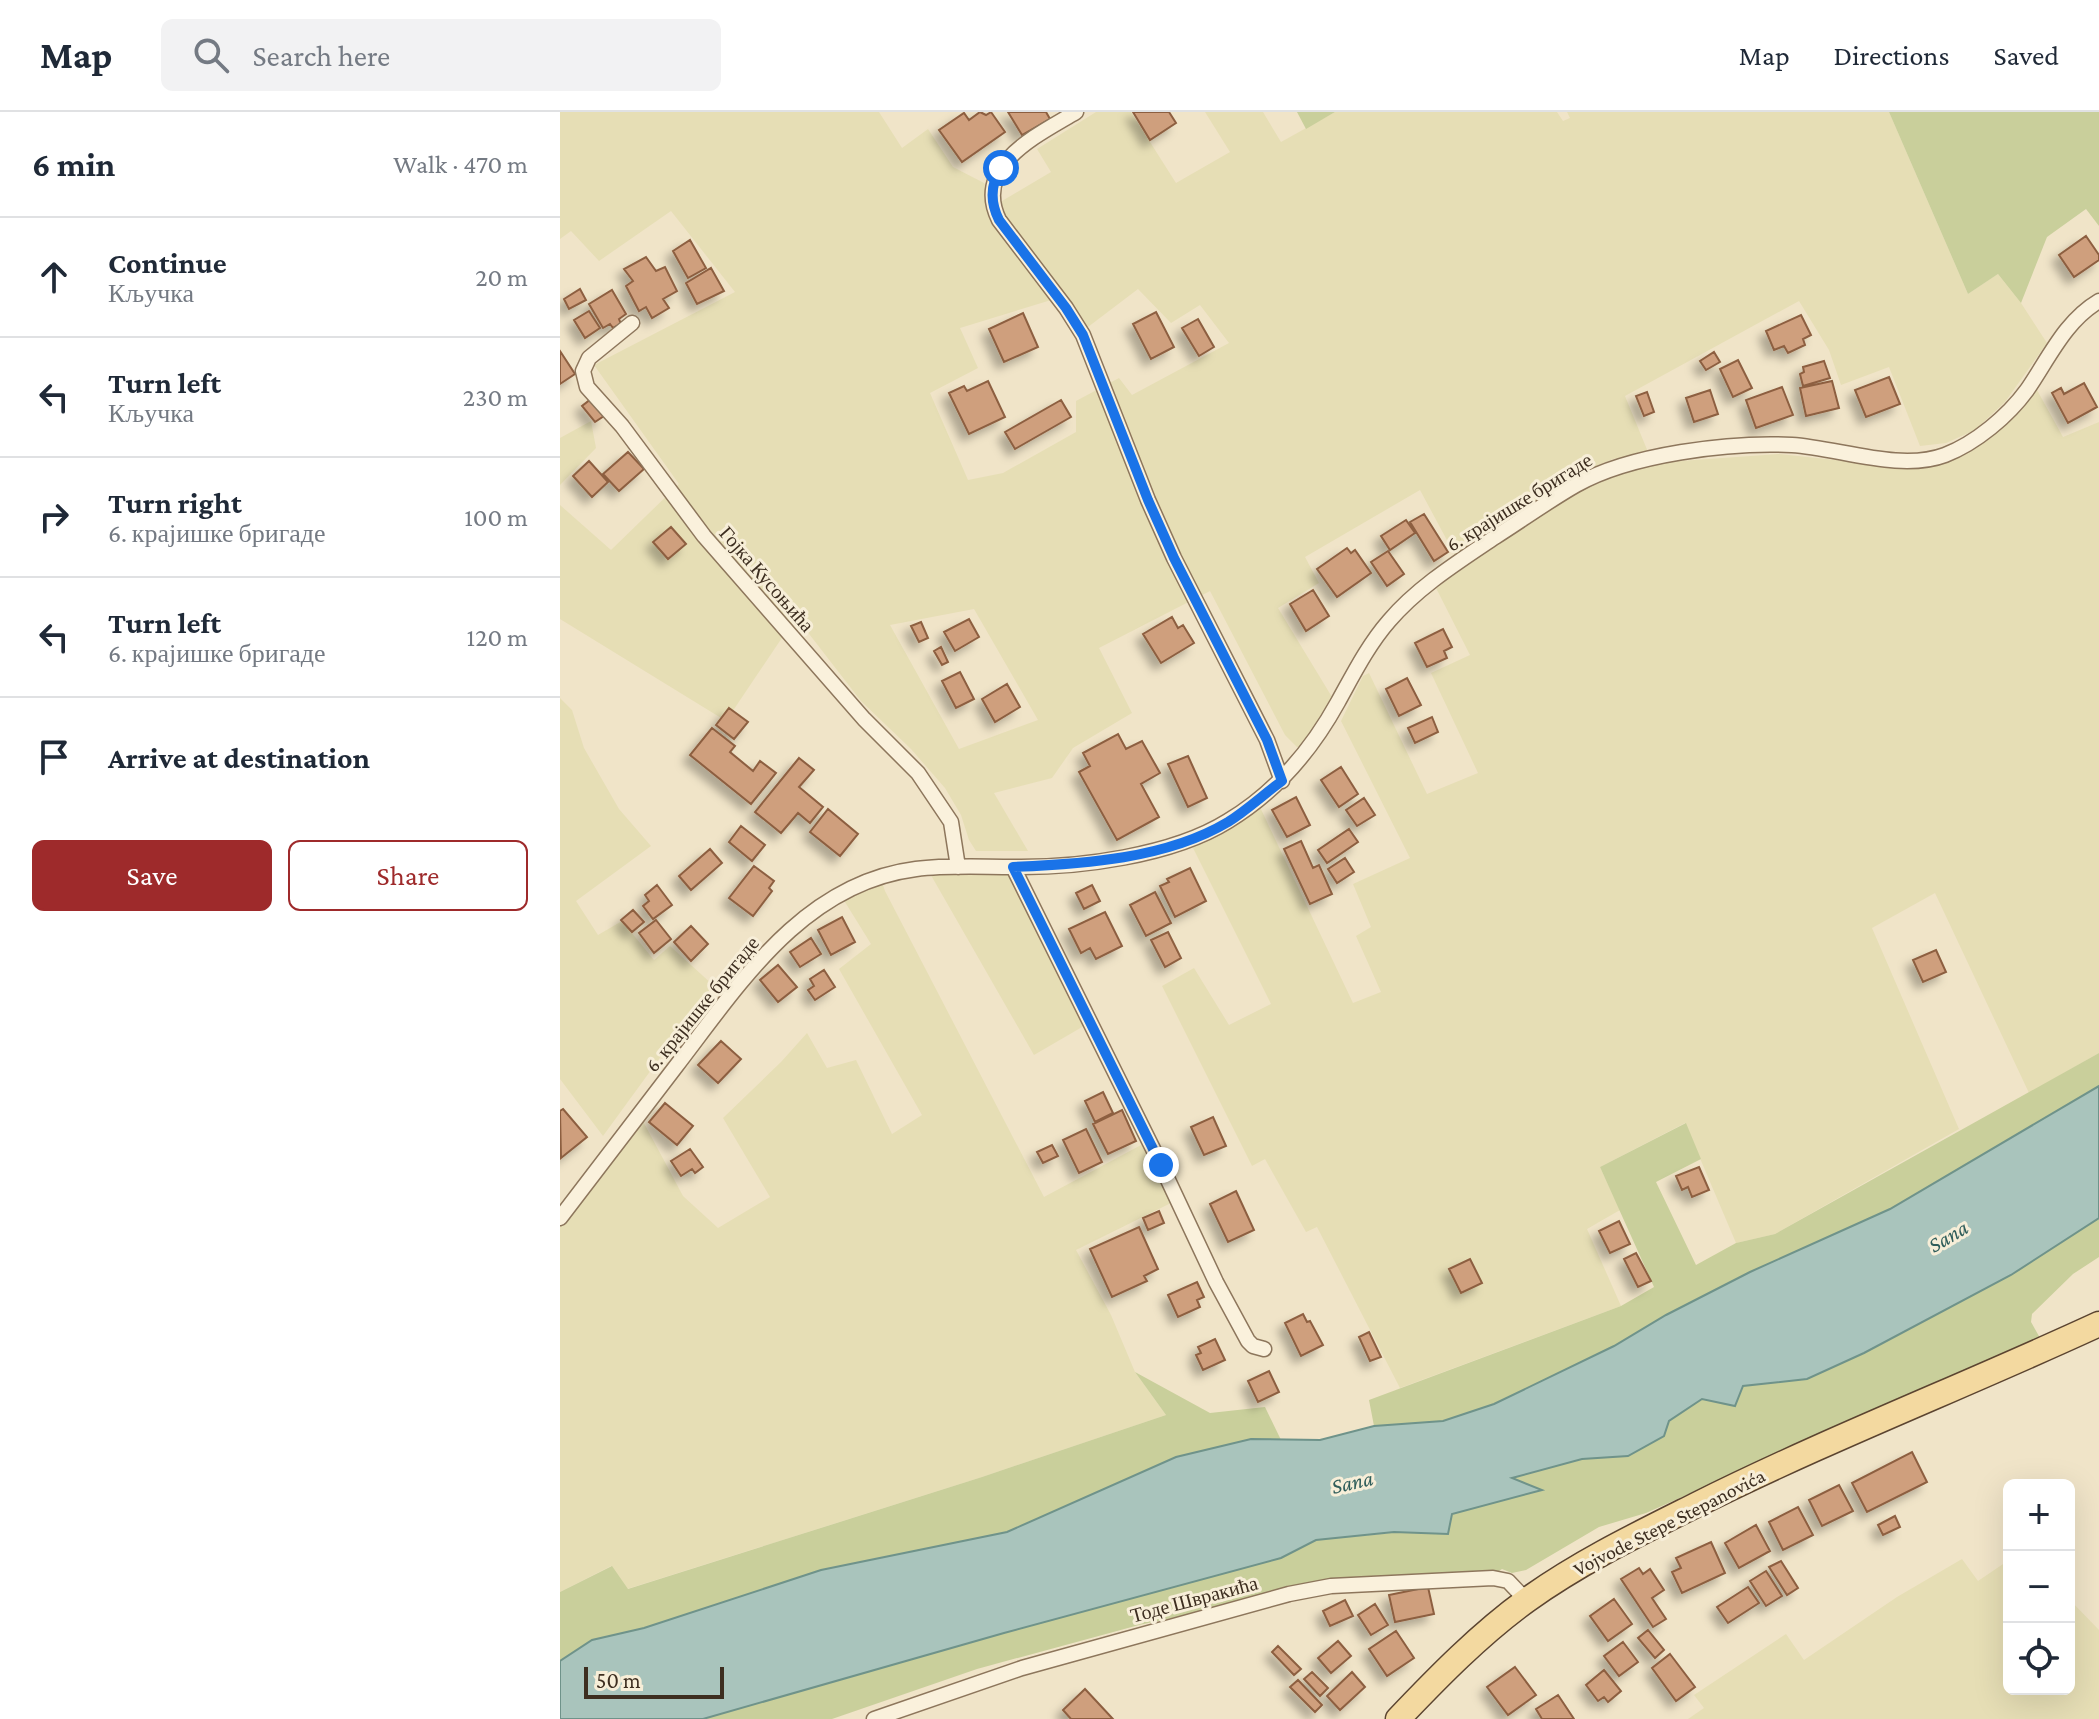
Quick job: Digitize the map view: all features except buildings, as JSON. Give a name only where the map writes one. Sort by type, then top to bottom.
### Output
[{"type":"main road","name":"Vojvode Stepe Stepanovića","points":[[1398,1719],[1445,1670],[1526,1600],[1603,1551],[1731,1487],[2099,1324]]},
{"type":"street","points":[[1076,112],[1035,136],[1010,156],[993,185],[993,208],[1083,335],[1148,500],[1174,558],[1267,740],[1282,781]]},
{"type":"street","name":"6. крајишке бригаде","points":[[560,1218],[745,976],[795,926],[822,906],[865,883],[912,870],[1086,862],[1170,846],[1228,822],[1282,781],[1325,724],[1390,619],[1434,580],[1581,482],[1607,470],[1656,456],[1720,449],[1793,445],[1904,460],[1926,460],[1945,455],[1984,432],[2006,413],[2024,394],[2072,322],[2099,301]]},
{"type":"street","name":"Гојка Кусоњића","points":[[632,323],[589,358],[583,371],[587,387],[629,435],[704,536],[864,719],[918,773],[951,822],[958,867]]},
{"type":"street","points":[[1013,867],[1216,1282],[1248,1341],[1258,1349],[1264,1349]]},
{"type":"street","name":"Тоде Швракића","points":[[874,1719],[1022,1668],[1104,1644],[1289,1594],[1331,1586],[1493,1578],[1508,1581],[1526,1600]]},
{"type":"shaded area","points":[[560,112],[879,112],[902,148],[928,129],[953,167],[984,183],[997,204],[1051,172],[1037,149],[1096,112],[1131,112],[1176,183],[1230,152],[1205,112],[1263,112],[1281,142],[1335,112],[1557,112],[1563,121],[1570,118],[1567,112],[1889,112],[1968,294],[1998,274],[2047,343],[2005,402],[1975,430],[1946,443],[1920,446],[1889,367],[1841,385],[1829,350],[1799,301],[1625,396],[1648,452],[1613,459],[1575,475],[1456,557],[1420,490],[1305,557],[1319,583],[1278,608],[1335,702],[1304,747],[1297,747],[1285,735],[1210,591],[1099,648],[1132,713],[1073,748],[1052,778],[994,793],[1028,851],[976,851],[961,815],[945,788],[911,749],[861,701],[796,617],[726,721],[560,619],[560,505],[611,550],[679,484],[594,365],[735,292],[671,211],[599,261],[571,231],[560,239]],"holes":[[[1138,289],[1171,323],[1200,305],[1229,343],[1132,395],[1119,378],[1076,401],[1076,432],[1003,473],[968,480],[930,393],[978,368],[960,328],[1061,297],[1084,330]],[[974,609],[1038,720],[959,749],[890,625]]]},
{"type":"shaded area","points":[[2037,390],[2063,437],[2099,422],[2099,1053],[2029,1093],[1935,893],[1872,928],[1959,1129],[1775,1234],[1736,1243],[1685,1123],[1600,1167],[1620,1210],[1587,1229],[1621,1306],[1400,1388],[1317,1227],[1306,1232],[1265,1159],[1252,1166],[1162,986],[1194,968],[1229,1025],[1271,1004],[1191,844],[1259,805],[1353,1003],[1381,992],[1356,936],[1371,927],[1353,884],[1410,858],[1341,721],[1363,676],[1369,673],[1427,794],[1478,773],[1431,673],[1470,655],[1436,588],[1509,536],[1587,487],[1626,471],[1666,462],[1779,454],[1892,466],[1944,463],[1989,439],[2023,408]]},
{"type":"shaded area","points":[[591,421],[596,448],[560,485],[560,438]]},
{"type":"shaded area","points":[[560,698],[572,710],[584,748],[619,809],[651,846],[576,901],[598,935],[622,921],[654,960],[670,946],[713,985],[603,1136],[560,1079]]},
{"type":"shaded area","points":[[1020,869],[1089,1023],[1034,1055],[928,870]]},
{"type":"shaded area","points":[[880,876],[1044,1197],[1156,1137],[1179,1199],[1076,1250],[1111,1315],[1135,1372],[1166,1415],[982,1477],[627,1589],[611,1566],[560,1592],[560,1218],[637,1110],[683,1196],[718,1228],[770,1197],[723,1118],[807,1033],[827,1068],[856,1060],[892,1134],[922,1115],[839,969],[871,944],[840,894]]},
{"type":"shaded area","points":[[1962,1559],[1978,1581],[2003,1564],[2003,1695],[2075,1695],[2075,1605],[2099,1630],[2099,1719],[1688,1719],[1704,1708],[1694,1695],[1786,1634],[1804,1660],[1897,1597]]},
{"type":"green space","points":[[1297,112],[1335,112],[1306,129]]},
{"type":"green space","points":[[1889,112],[2099,112],[2099,226],[2086,209],[2047,237],[2021,303],[1998,274],[1968,294]]},
{"type":"green space","points":[[2099,1053],[2099,1086],[1890,1209],[1750,1272],[1614,1346],[1494,1404],[1443,1421],[1374,1426],[1369,1400],[1621,1306],[1654,1287],[1600,1167],[1686,1123],[1701,1159],[1656,1182],[1696,1265],[1736,1243],[1775,1234]]},
{"type":"green space","points":[[2099,1218],[2099,1257],[2073,1274],[2032,1314],[2031,1322],[2040,1338],[1646,1513],[1599,1527],[1526,1570],[1512,1573],[1502,1569],[1490,1577],[1279,1595],[1139,1625],[977,1669],[832,1719],[703,1719],[1281,1558],[1316,1540],[1400,1532],[1448,1534],[1452,1514],[1541,1490],[1510,1478],[1582,1459],[1628,1456],[1669,1421],[1702,1399],[1735,1406],[1743,1386],[1807,1379],[2011,1275]]},
{"type":"green space","points":[[1135,1372],[1210,1413],[1265,1407],[1281,1440],[1244,1441],[1176,1457],[1007,1532],[821,1570],[644,1628],[592,1640],[560,1661],[560,1592],[612,1566],[628,1589],[1166,1415]]},
{"type":"water","name":"Sana","points":[[2099,1086],[2099,1218],[2011,1275],[1864,1353],[1807,1379],[1743,1386],[1735,1406],[1702,1399],[1669,1421],[1664,1436],[1628,1456],[1582,1459],[1512,1478],[1542,1490],[1452,1514],[1448,1534],[1394,1532],[1316,1540],[1281,1558],[703,1719],[560,1719],[560,1661],[592,1640],[644,1628],[821,1570],[1007,1532],[1176,1457],[1251,1439],[1320,1440],[1374,1426],[1443,1421],[1494,1404],[1614,1346],[1750,1272],[1890,1209]]},
{"type":"route","points":[[1001,168],[993,185],[993,208],[1083,335],[1148,500],[1174,558],[1274,753],[1282,781],[1228,822],[1170,846],[1086,862],[1013,867],[1161,1165]]}]
